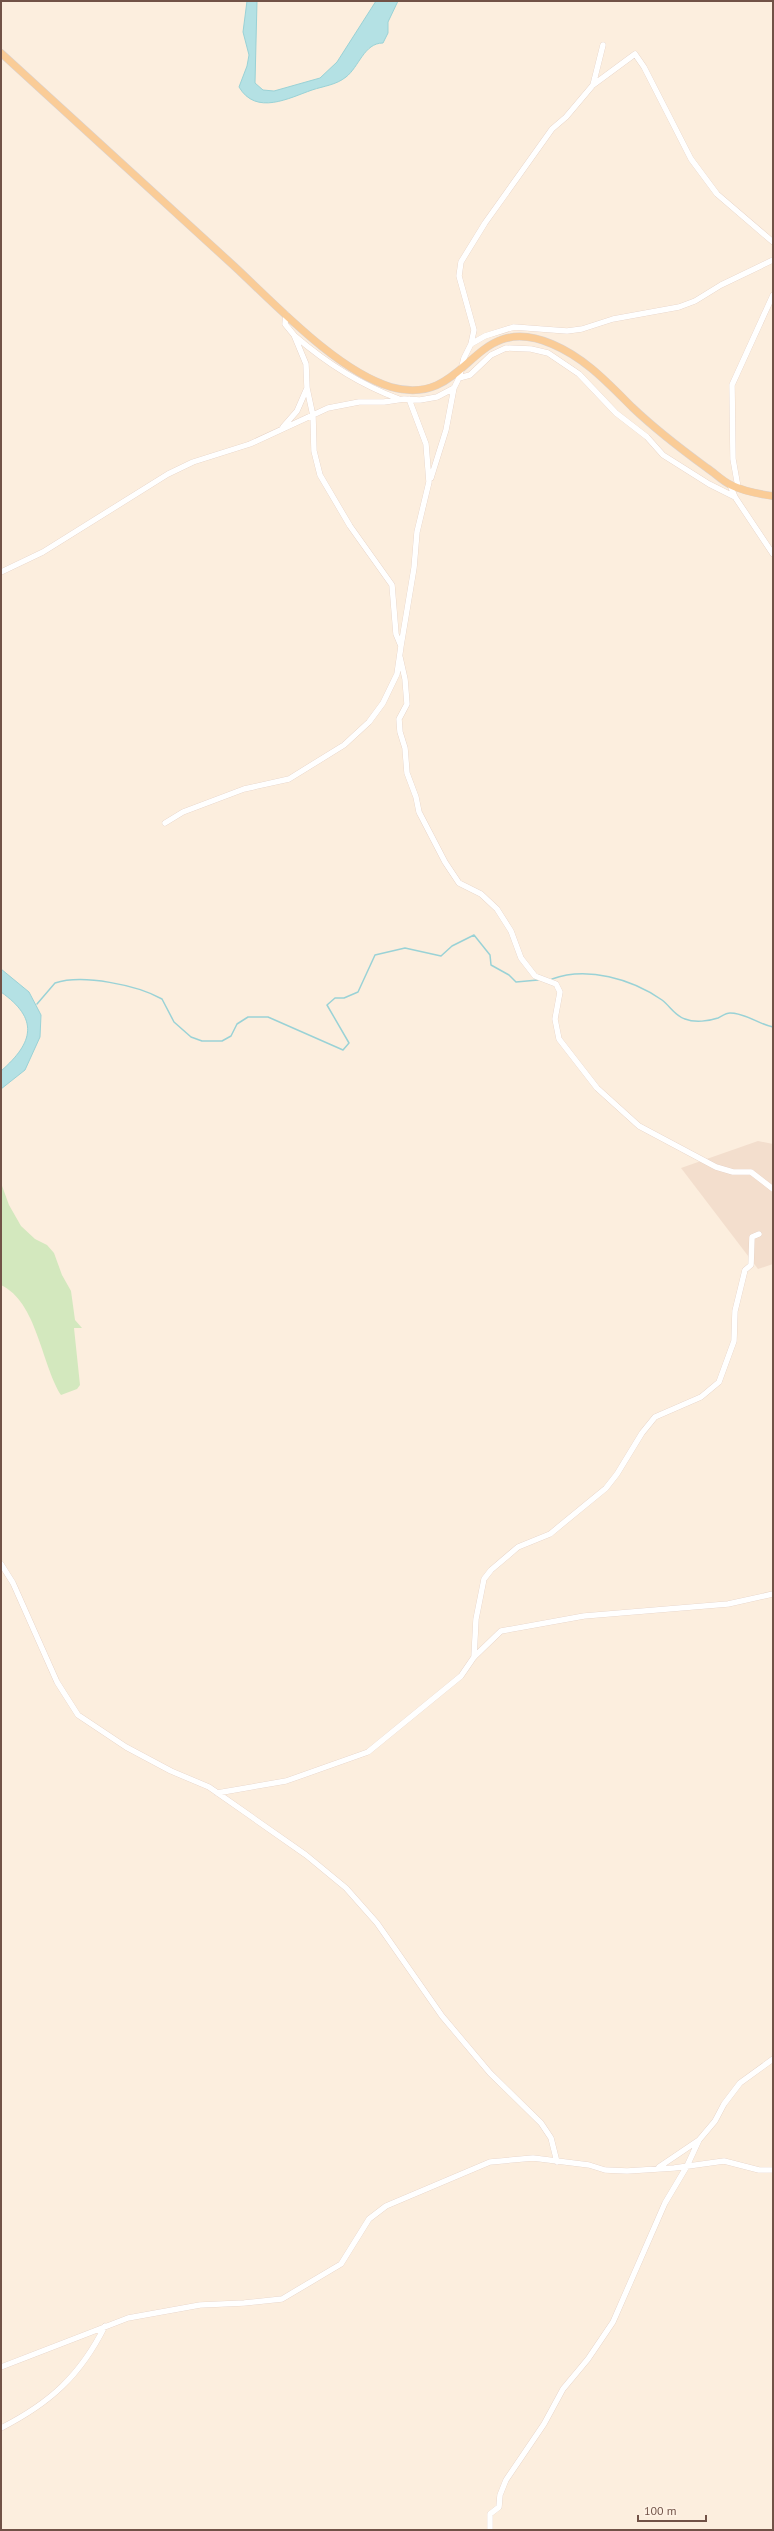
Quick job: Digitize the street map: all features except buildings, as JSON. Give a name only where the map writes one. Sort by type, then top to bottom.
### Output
[{"type":"main road","points":[[1,53],[286,314],[348,365],[374,381],[392,387],[410,390],[430,389],[446,382],[463,369],[479,352],[503,339],[519,337],[551,344],[589,365],[649,423],[730,485],[773,496]]},
{"type":"street","points":[[593,85],[603,45]]},
{"type":"street","points":[[166,823],[183,812],[244,790],[289,778],[344,745],[369,722],[383,703],[398,674],[418,532],[429,482],[446,430],[454,388],[460,378],[464,358],[471,344],[474,330],[459,276],[462,262],[485,223],[540,144],[566,117],[593,85],[635,54],[644,67],[690,159],[717,194],[773,242]]},
{"type":"street","points":[[471,344],[485,336],[514,327],[567,331],[582,329],[613,319],[679,307],[695,302],[721,285],[773,260]]},
{"type":"street","points":[[738,487],[733,459],[732,385],[773,295]]},
{"type":"street","points":[[286,314],[286,324],[294,335],[306,364],[307,388],[313,416],[314,451],[320,475],[350,526],[392,585],[396,634],[401,646]]},
{"type":"street","points":[[294,335],[314,352],[363,382],[400,400]]},
{"type":"street","points":[[460,378],[470,374],[491,355],[506,348],[531,349],[548,353],[583,378],[616,413],[647,437],[663,455],[709,484],[735,497]]},
{"type":"street","points":[[282,428],[297,411],[307,388]]},
{"type":"street","points":[[1,572],[43,552],[177,469],[218,453],[250,444],[328,408],[359,402],[409,399],[420,400],[437,397],[454,388]]},
{"type":"street","points":[[409,399],[426,444],[429,482]]},
{"type":"street","points":[[730,485],[735,497],[773,554]]},
{"type":"street","points":[[400,657],[405,679],[407,704],[399,719],[400,732],[405,748],[407,773],[416,797],[419,812],[445,862],[459,883],[482,894],[497,909],[511,931],[521,958],[535,976],[556,984],[560,992],[555,1019],[559,1039],[564,1047],[591,1081],[639,1126],[716,1167],[733,1172],[751,1172],[773,1189]]},
{"type":"street","points":[[474,1657],[476,1619],[484,1579],[492,1570],[518,1547],[550,1534],[606,1488],[618,1474],[642,1432],[655,1418],[701,1397],[719,1382],[734,1341],[735,1311],[745,1270],[751,1265],[753,1251],[750,1242],[752,1237],[759,1234]]},
{"type":"street","points":[[1,1564],[13,1583],[57,1682],[78,1715],[126,1747],[217,1793],[306,1855],[346,1888],[377,1923],[442,2016],[490,2073],[541,2123],[551,2138],[557,2162]]},
{"type":"street","points":[[217,1793],[286,1781],[368,1752],[461,1676],[474,1657],[501,1631],[538,1623],[584,1616],[728,1604],[773,1594]]},
{"type":"street","points":[[490,2530],[490,2514],[499,2507],[500,2495],[506,2480],[544,2424],[564,2389],[588,2359],[613,2322],[665,2203],[687,2166],[699,2140],[715,2121],[724,2104],[740,2083],[773,2059]]},
{"type":"street","points":[[659,2167],[699,2140]]},
{"type":"street","points":[[1,2367],[128,2318],[200,2305],[244,2303],[282,2299],[341,2264],[369,2219],[386,2206],[406,2195],[490,2162],[533,2158],[589,2165],[605,2170],[687,2166],[724,2161],[759,2170],[773,2170]]},
{"type":"street","points":[[1,2428],[44,2401],[67,2384],[93,2349],[104,2326]]},
{"type":"shaded area","points":[[758,1141],[773,1144],[773,1264],[758,1269],[681,1168]]},
{"type":"green space","points":[[1,1183],[9,1205],[21,1226],[35,1239],[47,1245],[54,1253],[62,1275],[71,1291],[75,1320],[82,1328],[74,1328],[80,1385],[77,1389],[61,1395],[48,1367],[31,1319],[23,1305],[13,1293],[1,1285]]},
{"type":"water","points":[[247,1],[257,1],[255,83],[263,90],[274,91],[320,78],[337,62],[376,1],[398,1],[388,22],[388,33],[383,43],[376,44],[366,51],[351,73],[346,77],[334,84],[293,97],[264,103],[254,101],[246,96],[239,87],[247,66],[249,55],[243,32]]},
{"type":"water","points":[[1,969],[29,992],[41,1015],[40,1037],[25,1070],[1,1089],[1,1071],[20,1050],[26,1040],[28,1031],[22,1012],[1,992]]},
{"type":"waterway","points":[[37,1004],[55,983],[80,980],[110,982],[139,989],[162,999],[174,1022],[191,1037],[202,1041],[222,1041],[231,1036],[237,1024],[248,1017],[268,1017],[343,1050],[349,1043],[327,1005],[335,998],[344,998],[358,992],[375,955],[405,948],[441,956],[452,946],[474,935],[490,955],[491,965],[509,975],[516,982],[538,980]]},
{"type":"waterway","points":[[552,979],[566,975],[580,974],[594,974],[609,977],[637,986],[650,993],[662,1000],[681,1018],[702,1021],[718,1018],[730,1013],[736,1013],[773,1027]]}]
